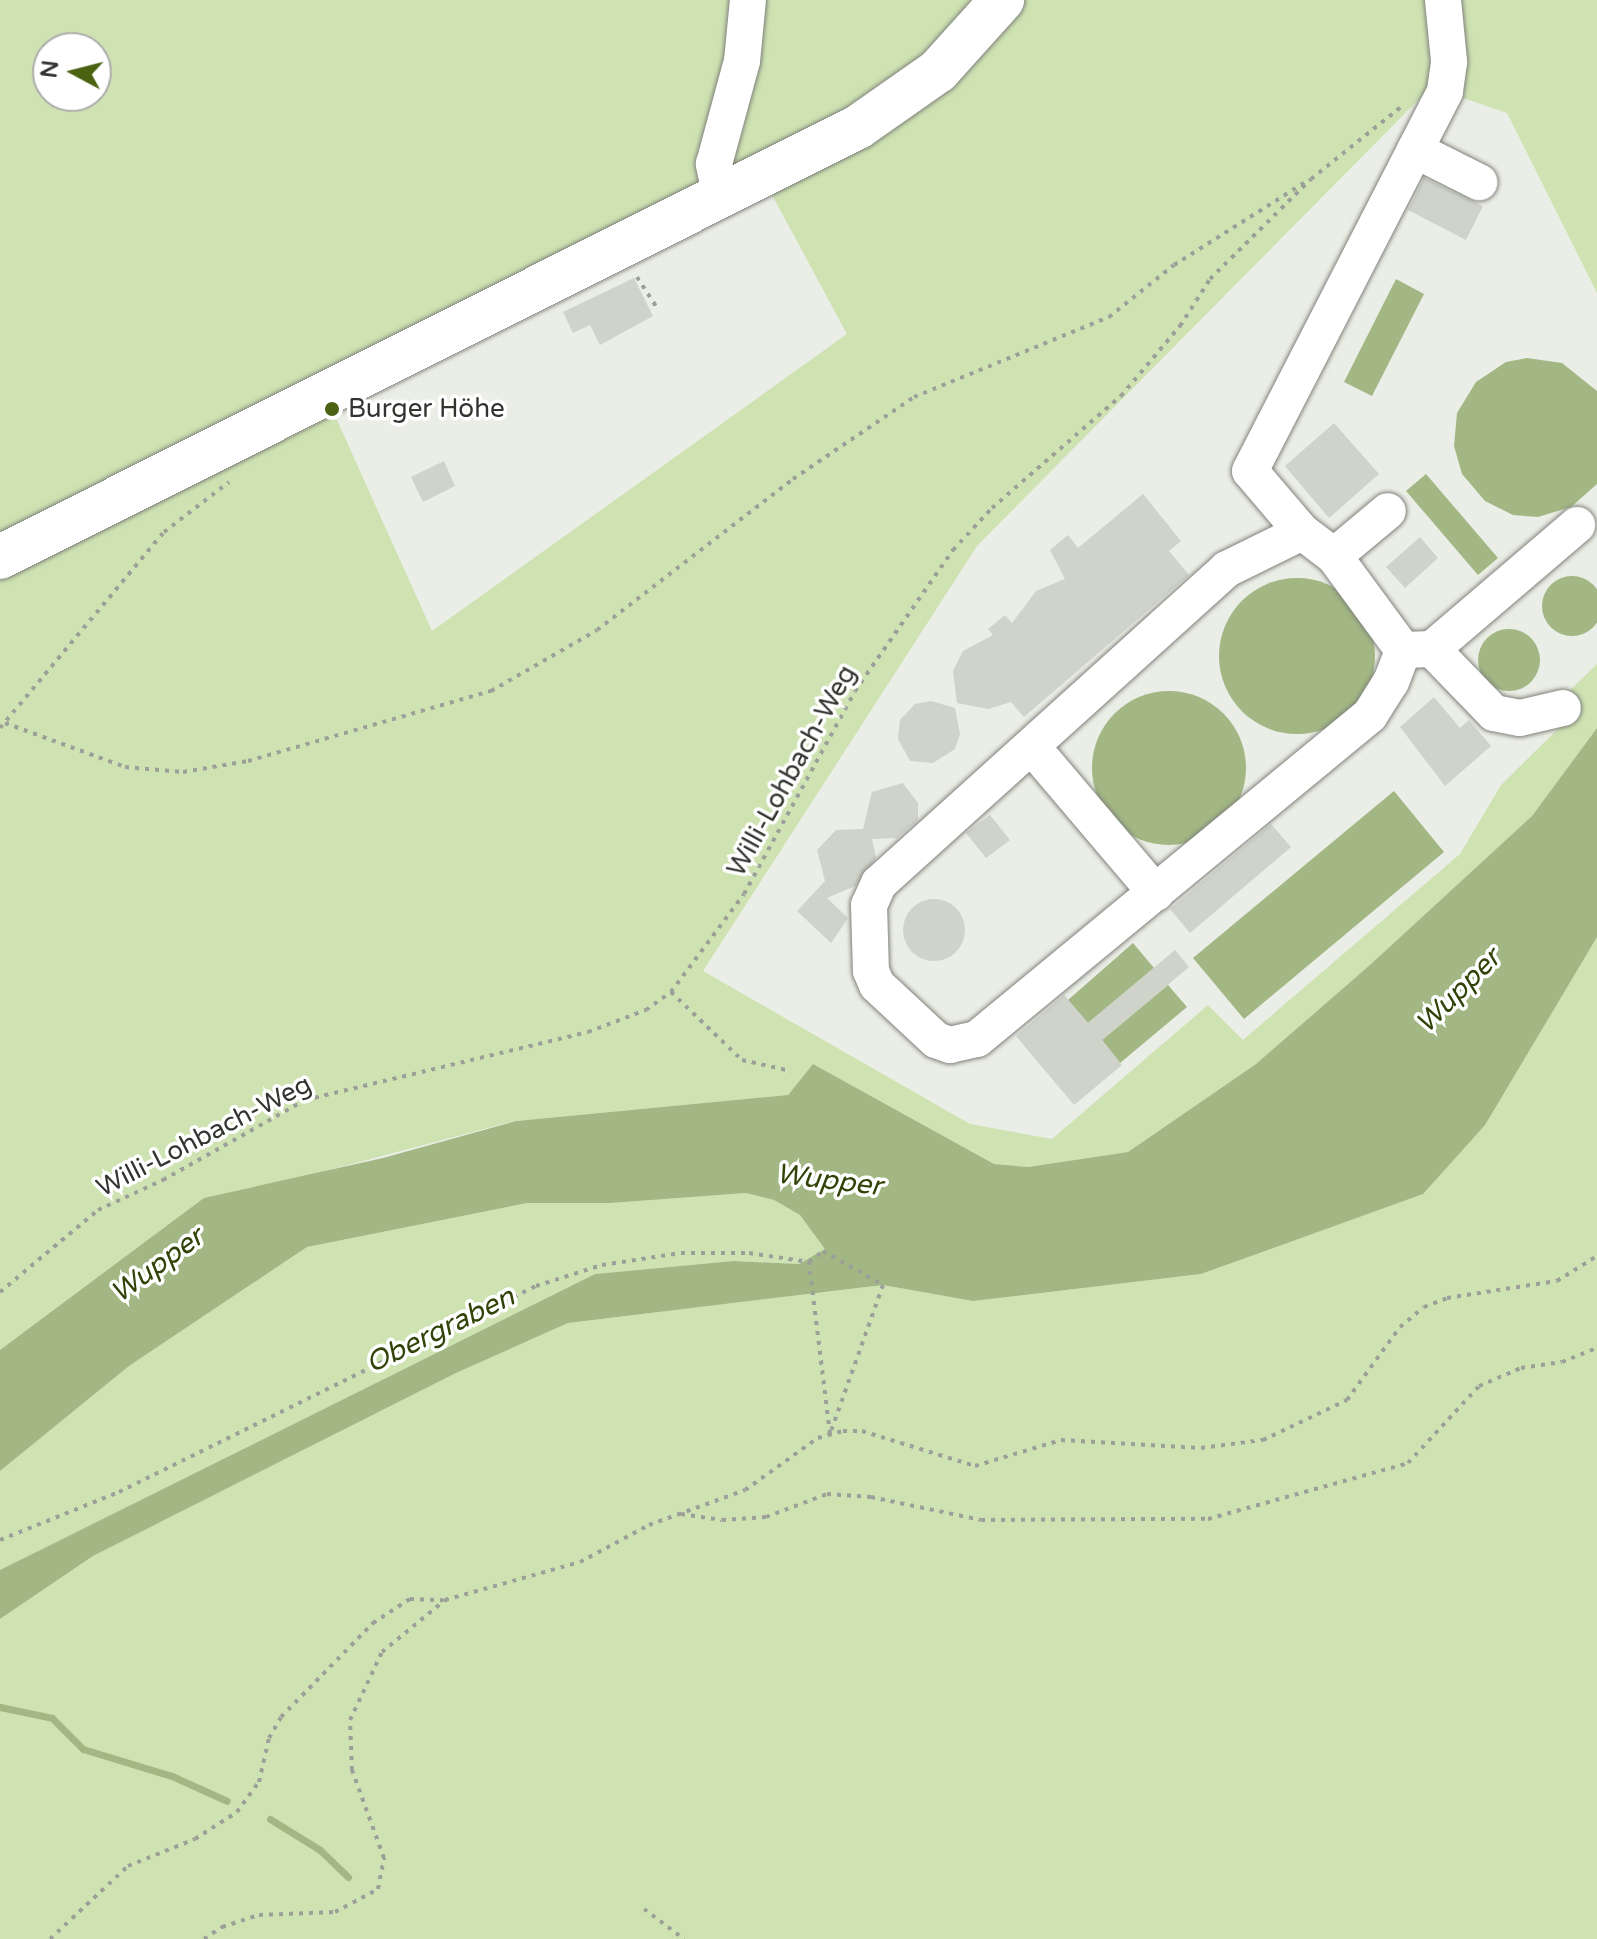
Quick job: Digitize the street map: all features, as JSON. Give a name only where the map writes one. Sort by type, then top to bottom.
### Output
[{"type":"main road","points":[[0,557],[233,437],[721,198],[858,127],[938,71],[1002,0]]},
{"type":"lane","points":[[721,198],[714,164],[742,61],[748,0]]},
{"type":"lane","points":[[1443,0],[1449,61],[1429,94],[1415,150],[1250,471],[1302,532],[1334,556],[1417,650],[1494,713],[1520,718],[1563,708]]},
{"type":"lane","points":[[1415,150],[1479,182]]},
{"type":"lane","points":[[1334,556],[1388,511]]},
{"type":"lane","points":[[1302,532],[1227,569],[1033,748],[879,883],[869,905],[868,931],[877,985],[936,1040],[966,1044],[1156,893],[1370,715],[1417,650],[1577,525]]},
{"type":"lane","points":[[1033,748],[1156,893]]},
{"type":"path","name":"Willi-Lohbach-Weg","points":[[0,1292],[98,1210],[163,1180],[305,1100],[598,1029],[646,1010],[671,992],[750,885],[855,691],[953,550],[992,508],[1121,396],[1180,326],[1210,279],[1311,179],[1429,94]]},
{"type":"path","points":[[5,723],[125,767],[183,772],[248,761],[491,691],[545,664],[597,630],[793,479],[914,397],[1109,317],[1184,259],[1311,179]]},
{"type":"path","points":[[629,265],[656,306]]},
{"type":"path","points":[[0,728],[164,532],[229,483],[241,457],[233,437]]},
{"type":"path","points":[[671,992],[742,1060],[791,1071]]},
{"type":"path","points":[[0,1540],[119,1492],[536,1286],[602,1265],[681,1253],[749,1253],[809,1262],[823,1251],[883,1285],[830,1434]]},
{"type":"path","points":[[50,1939],[128,1866],[195,1839],[237,1812],[259,1782],[269,1738],[281,1717],[373,1623],[410,1599],[445,1600],[553,1573],[678,1514],[745,1490],[830,1434],[862,1431],[975,1466],[1061,1440],[1241,1446],[1288,1432],[1347,1400],[1400,1327],[1424,1307],[1447,1298],[1557,1281],[1597,1256]]},
{"type":"path","points":[[809,1262],[815,1291],[830,1434]]},
{"type":"path","points":[[678,1514],[741,1520],[837,1494],[981,1520],[1208,1519],[1408,1463],[1479,1386],[1521,1368],[1562,1362],[1597,1348]]},
{"type":"path","points":[[204,1939],[222,1927],[259,1915],[335,1912],[378,1889],[384,1858],[352,1770],[350,1720],[382,1652],[445,1600]]},
{"type":"path","points":[[644,1909],[684,1939]]},
{"type":"shaded area","points":[[0,0],[1597,0],[1597,293],[1507,113],[1431,87],[977,546],[703,971],[970,1124],[1052,1139],[1208,1005],[1243,1040],[1460,854],[1501,785],[1566,721],[1561,699],[1597,664],[1597,728],[1532,816],[1371,964],[1256,1064],[1128,1152],[1028,1167],[994,1164],[813,1064],[788,1095],[515,1121],[306,1176],[71,1299],[0,1350]],"holes":[[[771,193],[847,334],[432,631],[332,409]]]},
{"type":"shaded area","points":[[1597,937],[1597,1939],[0,1939],[0,1619],[93,1556],[456,1373],[568,1323],[883,1285],[973,1301],[1201,1274],[1422,1194],[1541,1028]]},
{"type":"shaded area","points":[[746,1193],[774,1200],[800,1215],[826,1249],[799,1264],[733,1261],[595,1274],[0,1570],[0,1471],[129,1366],[307,1247],[527,1203],[611,1203]]},
{"type":"water","points":[[1396,279],[1424,294],[1372,396],[1344,382]]},
{"type":"water","points":[[1527,358],[1562,363],[1597,391],[1597,484],[1571,507],[1538,517],[1513,515],[1485,501],[1462,474],[1454,446],[1457,413],[1476,382],[1506,362]]},
{"type":"water","points":[[1426,474],[1498,558],[1478,575],[1406,491]]},
{"type":"water","points":[[1572,576],[1583,578],[1593,585],[1600,595],[1600,617],[1593,627],[1583,634],[1572,636],[1561,634],[1551,627],[1544,617],[1542,606],[1544,595],[1551,585],[1561,578]]},
{"type":"water","points":[[1297,578],[1327,584],[1352,601],[1369,626],[1375,656],[1369,686],[1352,711],[1327,728],[1297,734],[1267,728],[1242,711],[1225,686],[1219,656],[1225,626],[1242,601],[1267,584]]},
{"type":"water","points":[[1509,629],[1521,631],[1531,638],[1538,648],[1538,672],[1531,682],[1521,689],[1509,691],[1497,689],[1487,682],[1480,672],[1478,660],[1480,648],[1487,638],[1497,631]]},
{"type":"water","points":[[1169,691],[1199,697],[1224,713],[1240,738],[1246,768],[1240,798],[1224,823],[1199,839],[1169,845],[1139,839],[1114,823],[1098,798],[1092,768],[1098,738],[1114,713],[1139,697]]},
{"type":"water","name":"Wupper","points":[[1597,728],[1597,937],[1485,1125],[1423,1194],[1201,1274],[973,1301],[883,1285],[568,1323],[456,1373],[93,1556],[0,1619],[0,1570],[595,1274],[733,1261],[799,1264],[825,1249],[800,1215],[774,1200],[746,1193],[611,1203],[527,1203],[307,1247],[129,1366],[0,1471],[0,1350],[204,1198],[383,1158],[516,1121],[788,1095],[813,1064],[994,1164],[1028,1167],[1128,1152],[1256,1064],[1371,964],[1532,816]]},
{"type":"water","points":[[1394,791],[1444,852],[1244,1019],[1193,958]]},
{"type":"water","points":[[1133,943],[1154,968],[1088,1023],[1068,1000]]},
{"type":"water","points":[[1168,985],[1187,1007],[1120,1063],[1102,1040]]},
{"type":"building","points":[[1424,178],[1483,206],[1466,240],[1408,210]]},
{"type":"building","points":[[634,278],[653,316],[600,345],[590,325],[573,333],[563,312]]},
{"type":"building","points":[[1334,423],[1379,474],[1329,518],[1285,466]]},
{"type":"building","points":[[444,461],[455,486],[423,502],[411,477]]},
{"type":"building","points":[[1143,494],[1181,541],[1169,551],[1189,575],[1024,717],[1011,702],[988,709],[957,703],[953,671],[963,651],[993,635],[988,629],[1005,615],[1012,623],[1036,591],[1065,579],[1050,550],[1068,535],[1078,548]]},
{"type":"building","points":[[1420,537],[1438,558],[1405,588],[1386,567]]},
{"type":"building","points":[[1434,697],[1460,728],[1469,720],[1491,746],[1445,786],[1400,727]]},
{"type":"building","points":[[931,701],[955,708],[960,734],[955,749],[933,763],[910,761],[898,739],[900,720],[915,704]]},
{"type":"building","points":[[903,783],[918,803],[918,820],[897,838],[872,839],[876,858],[855,886],[827,898],[848,918],[831,943],[797,911],[825,881],[817,850],[836,830],[863,829],[872,792]]},
{"type":"building","points":[[990,815],[1010,840],[986,858],[966,833]]},
{"type":"building","points":[[1271,824],[1291,847],[1190,933],[1170,909]]},
{"type":"building","points":[[934,899],[946,901],[956,908],[963,918],[963,942],[956,952],[946,959],[934,961],[922,959],[912,952],[905,942],[903,930],[905,918],[912,908],[922,901]]},
{"type":"building","points":[[1175,950],[1189,967],[1102,1040],[1122,1065],[1074,1105],[1016,1036],[1064,995],[1088,1023]]},
{"type":"waterway","points":[[0,1707],[52,1718],[83,1749],[172,1776],[227,1801]]},
{"type":"waterway","points":[[270,1819],[320,1850],[348,1877]]},
{"type":"place","name":"Burger Höhe","points":[[332,409]]},
{"type":"water label","name":"Obergraben","points":[[440,1330]]}]
